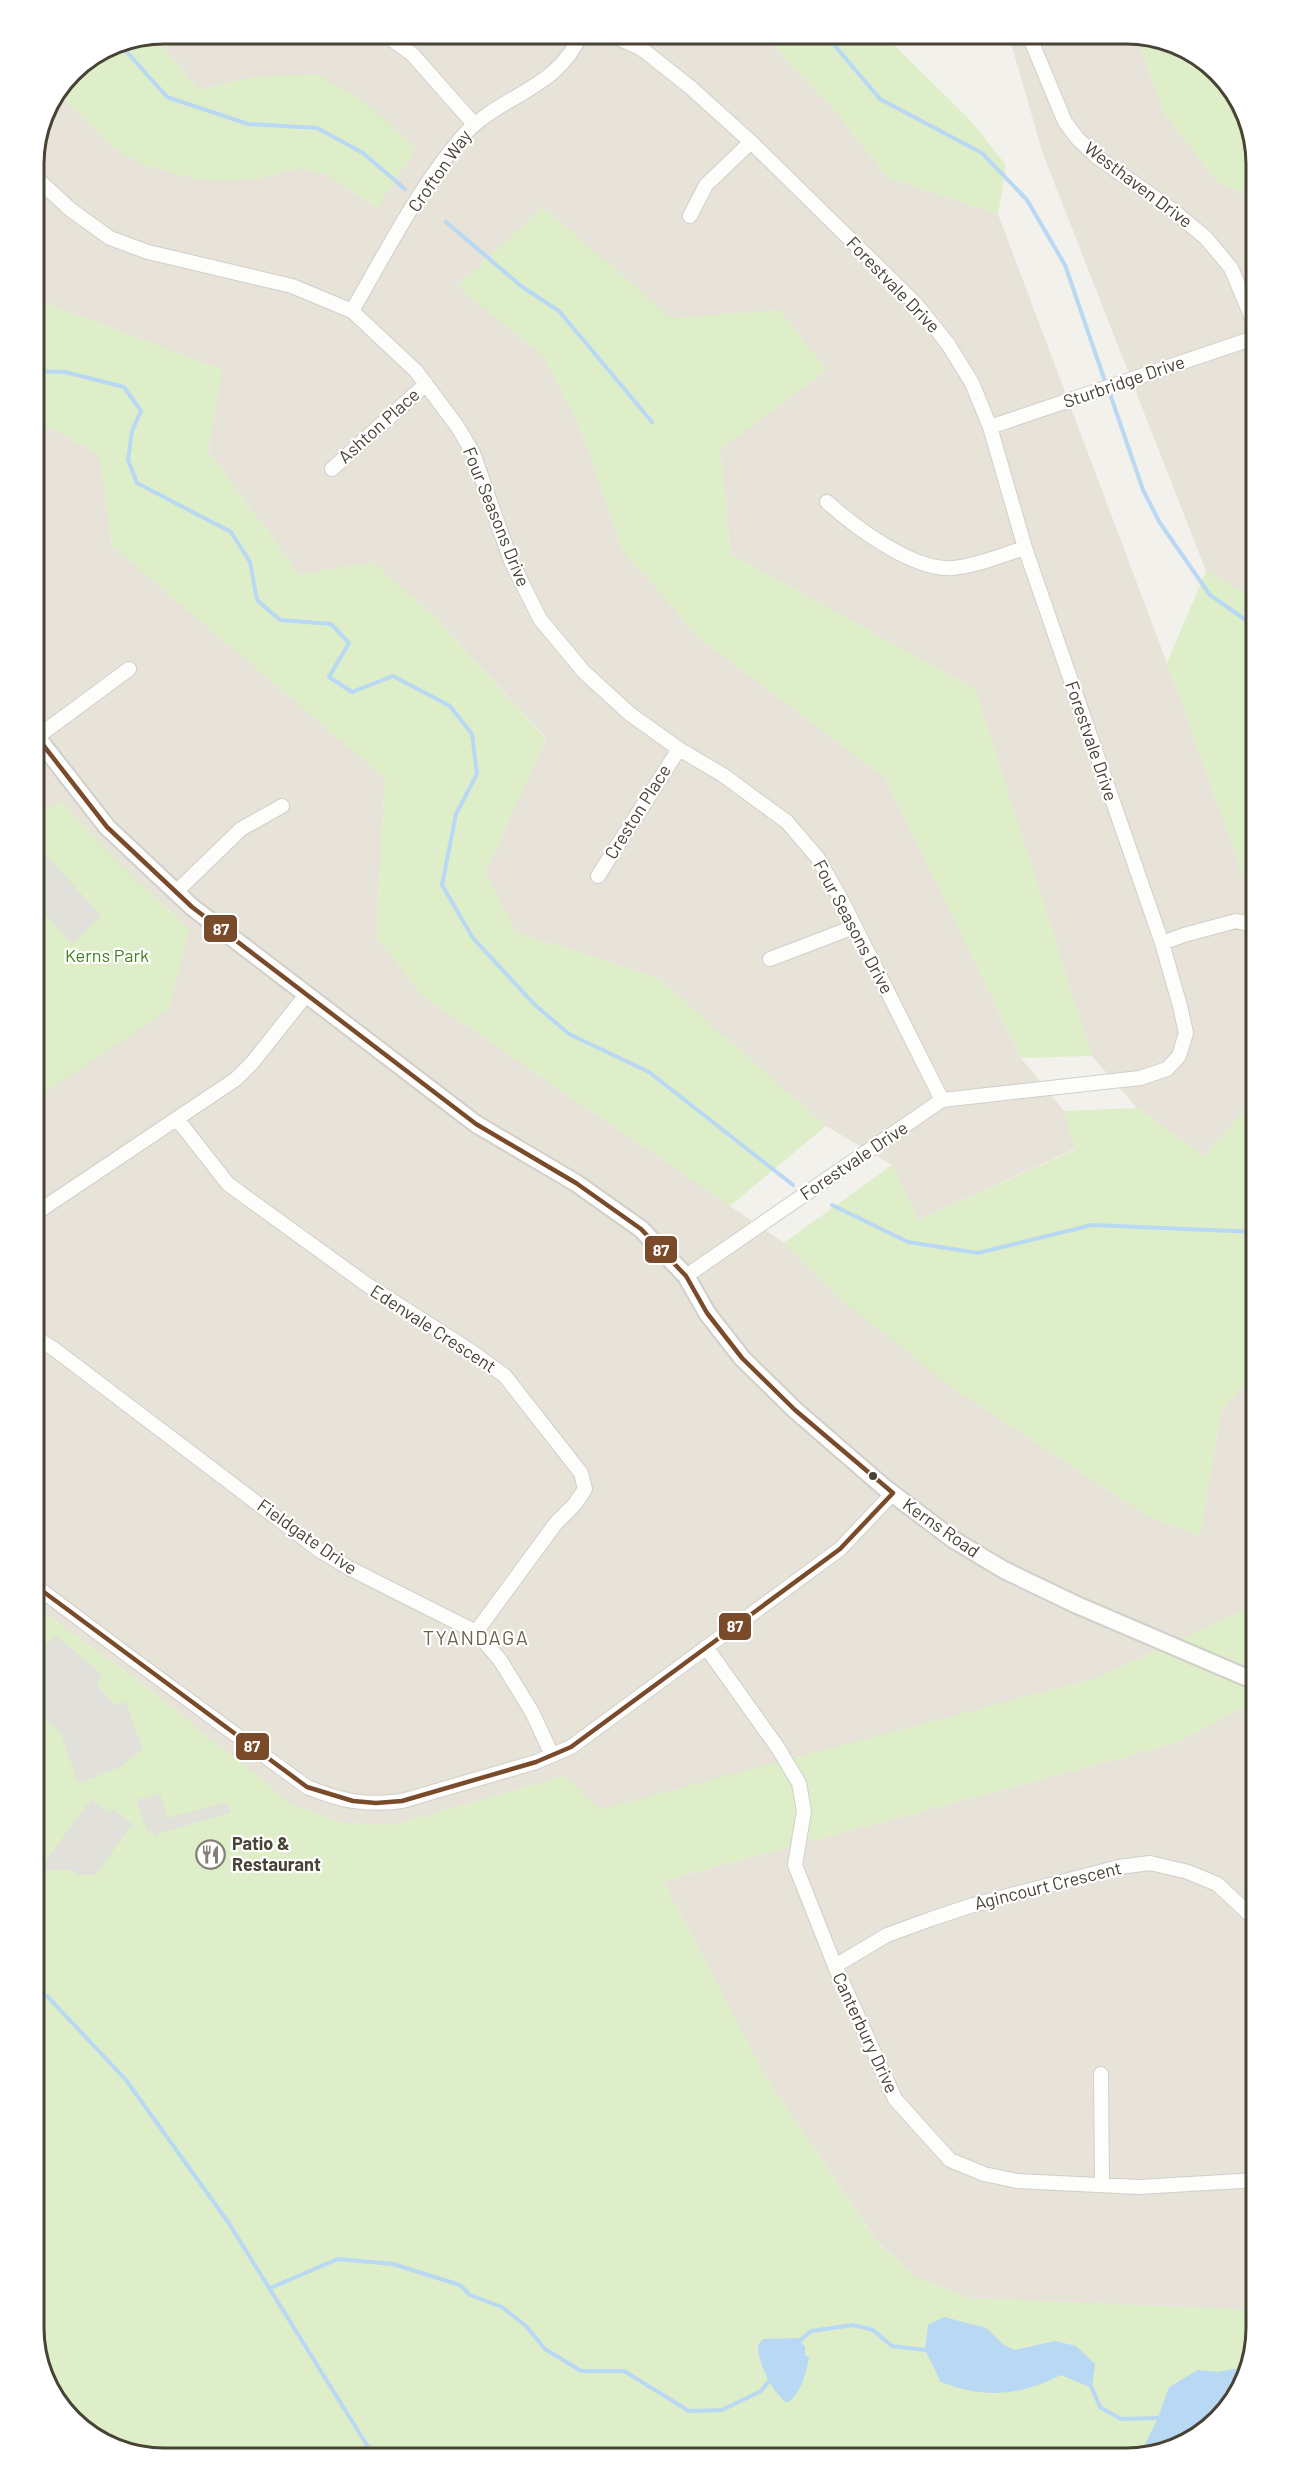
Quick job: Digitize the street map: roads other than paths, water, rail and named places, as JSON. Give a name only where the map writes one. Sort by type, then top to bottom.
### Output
[{"type":"street","points":[[398,44],[412,54],[474,124]]},
{"type":"street","name":"Crofton Way","points":[[352,311],[425,189],[461,138],[474,124],[545,80],[574,50],[576,44]]},
{"type":"street","name":"Forestvale Drive","points":[[631,44],[642,49],[690,87],[751,142],[915,303],[948,344],[972,383],[990,427],[1025,548],[1162,943],[1186,1033],[1179,1056],[1167,1069],[1140,1078],[942,1100],[686,1276]]},
{"type":"street","name":"Westhaven Drive","points":[[1033,44],[1065,122],[1078,139],[1097,158],[1170,209],[1206,238],[1231,268],[1246,304]]},
{"type":"street","points":[[690,216],[706,185],[751,142]]},
{"type":"street","name":"Four Seasons Drive","points":[[44,185],[71,210],[110,238],[148,252],[292,286],[352,311],[378,333],[426,384],[473,453],[511,561],[540,619],[584,672],[630,714],[679,749],[723,775],[787,822],[817,857],[842,901],[942,1100]]},
{"type":"street","name":"Sturbridge Drive","points":[[990,427],[1246,341]]},
{"type":"street","name":"Ashton Place","points":[[332,469],[426,384]]},
{"type":"street","points":[[827,502],[854,527],[915,561],[951,568],[1025,548]]},
{"type":"street","points":[[44,728],[129,669]]},
{"type":"street","name":"Kerns Road","points":[[44,746],[107,827],[192,907],[476,1124],[608,1204],[641,1229],[686,1276],[707,1313],[742,1358],[795,1410],[893,1493],[954,1540],[1004,1570],[1077,1605],[1246,1677]]},
{"type":"street","name":"Creston Place","points":[[598,876],[679,749]]},
{"type":"street","points":[[176,892],[241,829],[282,806]]},
{"type":"street","points":[[1162,943],[1236,921],[1246,923]]},
{"type":"street","points":[[770,959],[854,927]]},
{"type":"street","points":[[44,1208],[237,1079],[306,995]]},
{"type":"street","name":"Edenvale Crescent","points":[[177,1119],[228,1184],[366,1284],[505,1376],[581,1473],[585,1489],[575,1504],[556,1523],[476,1632]]},
{"type":"street","name":"Fieldgate Drive","points":[[44,1342],[319,1550],[349,1568],[476,1632],[500,1660],[531,1712],[552,1755]]},
{"type":"street","points":[[44,1592],[307,1787],[334,1798],[380,1804],[402,1801],[536,1762],[571,1747],[592,1734],[840,1549],[893,1493]]},
{"type":"street","name":"Canterbury Drive","points":[[706,1647],[778,1748],[799,1783],[804,1811],[795,1865],[835,1966],[895,2099],[950,2160],[984,2174],[1017,2181],[1139,2187],[1246,2181]]},
{"type":"street","name":"Agincourt Crescent","points":[[835,1966],[887,1935],[931,1919],[1080,1876],[1140,1864],[1150,1863],[1188,1872],[1217,1884],[1246,1911]]},
{"type":"street","points":[[1101,2074],[1102,2185]]},
{"type":"water","points":[[944,2317],[986,2328],[1004,2345],[1015,2350],[1055,2341],[1076,2346],[1095,2364],[1092,2388],[1061,2375],[1031,2387],[1002,2393],[972,2391],[941,2382],[925,2350],[928,2325]]},
{"type":"water","points":[[798,2338],[805,2347],[805,2355],[809,2357],[800,2388],[787,2403],[776,2392],[767,2377],[760,2361],[758,2345],[763,2339]]},
{"type":"water","points":[[1239,2368],[1226,2394],[1206,2418],[1172,2438],[1144,2446],[1158,2418],[1169,2387],[1198,2370],[1218,2372]]},
{"type":"waterway","points":[[833,44],[880,99],[982,153],[1027,200],[1065,265],[1106,384]]},
{"type":"waterway","points":[[125,50],[167,97],[248,124],[317,128],[363,153],[405,189]]},
{"type":"waterway","points":[[446,222],[521,286],[559,311],[652,422]]},
{"type":"waterway","points":[[44,371],[65,372],[124,387],[141,411],[132,431],[128,460],[137,483],[231,532],[250,562],[257,600],[280,620],[331,624],[349,643],[329,677],[352,692],[393,676],[450,706],[472,734],[477,774],[456,814],[442,885],[473,938],[534,1004],[569,1034],[649,1072],[793,1185]]},
{"type":"waterway","points":[[1109,391],[1143,490],[1160,523],[1210,595],[1246,620]]},
{"type":"waterway","points":[[832,1205],[908,1242],[978,1253],[1092,1225],[1246,1232]]},
{"type":"waterway","points":[[44,1995],[126,2080],[228,2222],[368,2447]]},
{"type":"waterway","points":[[270,2288],[338,2259],[393,2264],[460,2285],[470,2295],[502,2307],[526,2326],[545,2349],[581,2371],[624,2371],[689,2411],[722,2410],[761,2391],[773,2376]]},
{"type":"waterway","points":[[797,2343],[811,2331],[853,2325],[873,2330],[892,2346],[925,2350]]},
{"type":"waterway","points":[[1092,2388],[1100,2407],[1121,2419],[1158,2418]]},
{"type":"place","name":"Patio & Restaurant","points":[[211,1854]]},
{"type":"district","name":"TYANDAGA","points":[[476,1638]]},
{"type":"park label","name":"Kerns Park","points":[[107,956]]}]
